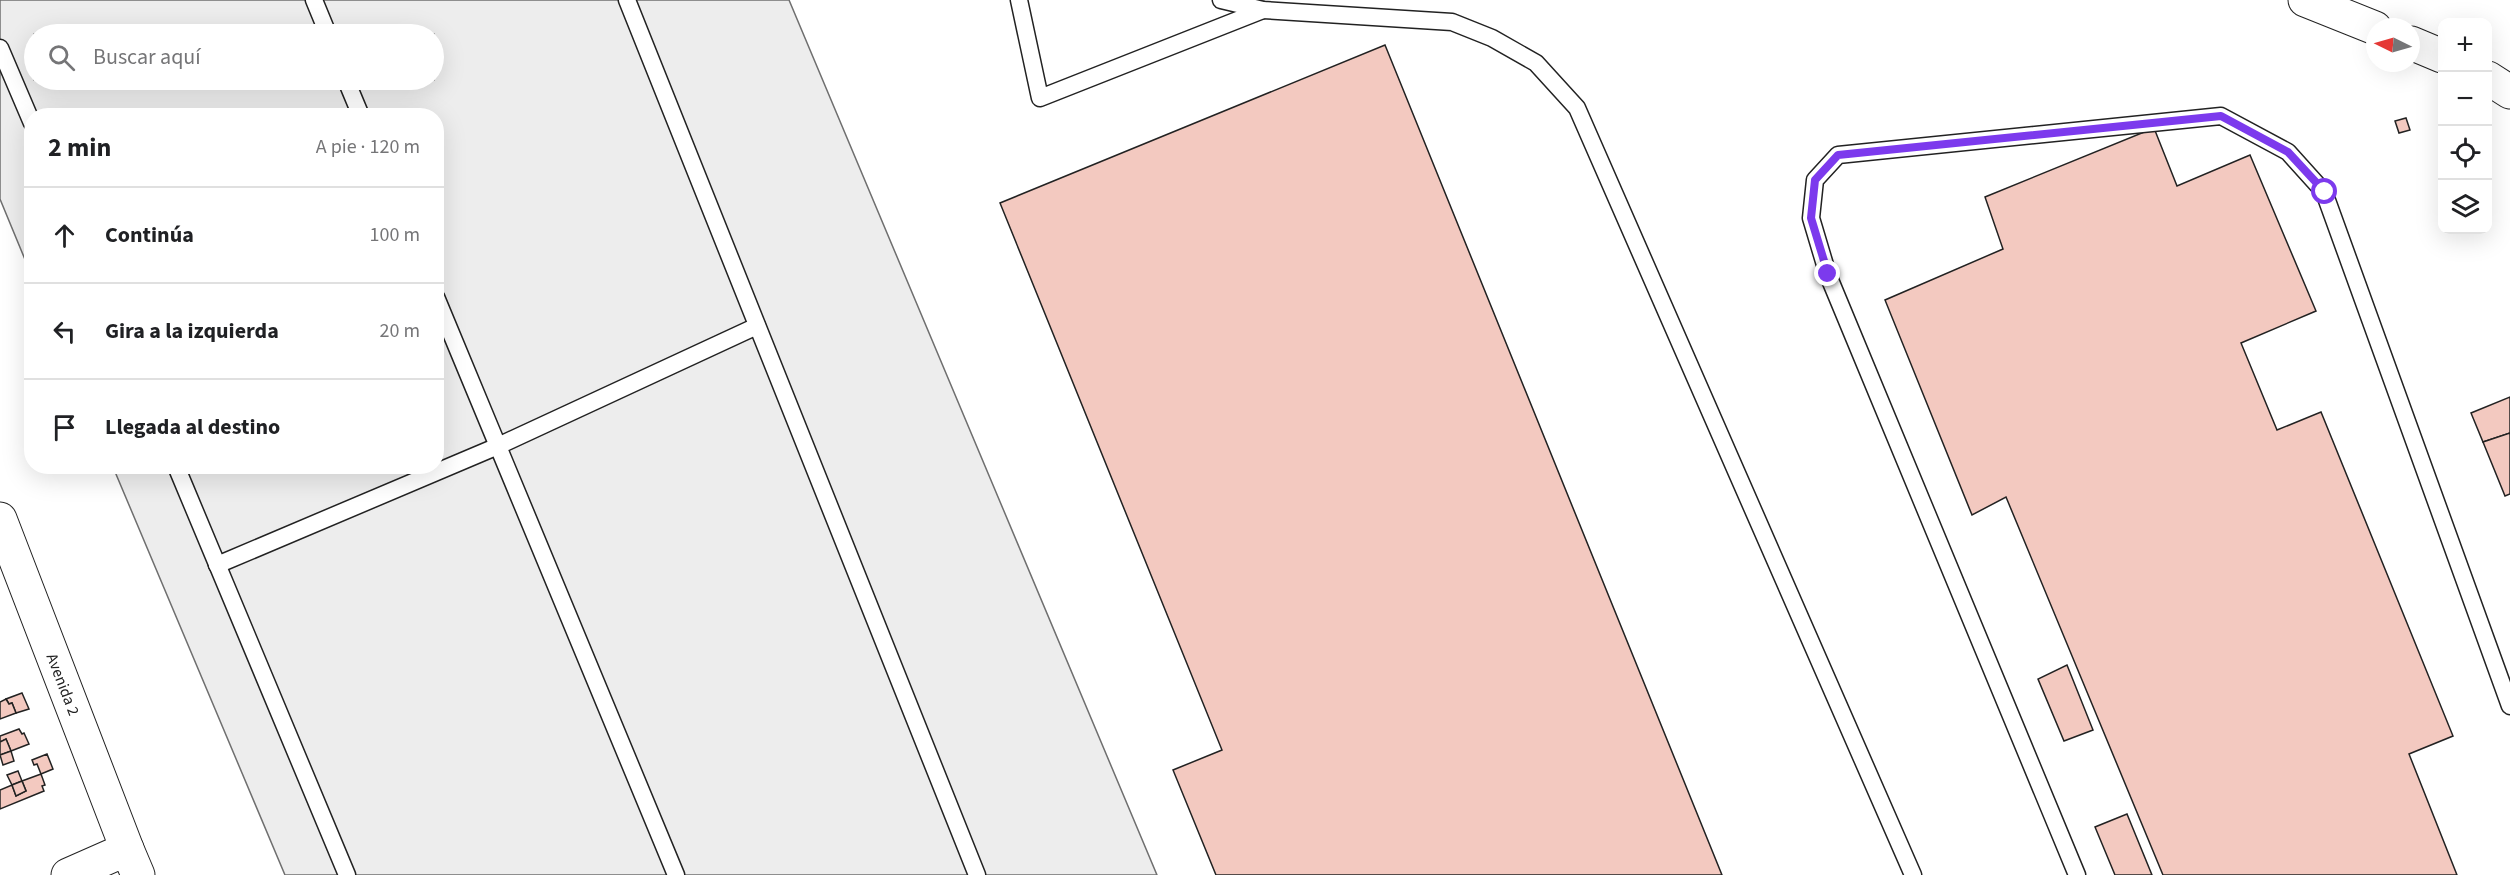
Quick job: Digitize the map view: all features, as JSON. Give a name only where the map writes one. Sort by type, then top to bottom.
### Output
[{"type":"street","points":[[2305,0],[2366,24]]},
{"type":"street","points":[[2420,47],[2438,54]]},
{"type":"street","points":[[2492,81],[2510,92]]},
{"type":"street","name":"Avenida 2","points":[[0,519],[133,862]]},
{"type":"street","points":[[68,875],[133,862]]},
{"type":"lane","points":[[314,0],[324,24]]},
{"type":"lane","points":[[627,0],[977,875]]},
{"type":"lane","points":[[1019,0],[1040,98],[1263,10]]},
{"type":"lane","points":[[1221,0],[1263,10],[1452,22],[1492,38],[1536,63],[1578,108],[1913,875]]},
{"type":"lane","points":[[0,48],[26,108]]},
{"type":"lane","points":[[350,90],[358,108]]},
{"type":"lane","points":[[2077,875],[1828,274],[1811,218],[1815,180],[1838,155],[2221,116],[2288,152],[2325,192],[2510,706]]},
{"type":"lane","points":[[444,316],[676,875]]},
{"type":"lane","points":[[444,469],[757,326]]},
{"type":"lane","points":[[179,474],[347,875]]},
{"type":"lane","points":[[217,565],[432,474]]},
{"type":"shaded area","points":[[0,0],[789,0],[1157,875],[285,875],[116,474],[444,474],[444,108],[24,108],[24,257],[0,199]]},
{"type":"building","points":[[1385,45],[1722,875],[1216,875],[1173,770],[1222,750],[1000,203]]},
{"type":"building","points":[[2406,118],[2410,130],[2399,133],[2395,121]]},
{"type":"building","points":[[2154,128],[2177,186],[2250,155],[2316,311],[2241,343],[2277,430],[2321,412],[2453,736],[2409,754],[2457,875],[2163,875],[2006,497],[1972,515],[1885,300],[2003,249],[1985,197]]},
{"type":"building","points":[[2510,397],[2510,433],[2483,442],[2471,413]]},
{"type":"building","points":[[2510,433],[2510,494],[2505,496],[2483,442]]},
{"type":"building","points":[[2067,665],[2093,730],[2064,741],[2038,679]]},
{"type":"building","points":[[22,693],[29,709],[16,713],[12,703],[9,704],[6,699]]},
{"type":"building","points":[[6,699],[9,704],[12,703],[16,713],[0,719],[0,702]]},
{"type":"building","points":[[19,729],[22,734],[24,733],[29,744],[11,751],[6,739],[0,742],[0,736]]},
{"type":"building","points":[[6,739],[11,751],[0,755],[0,742]]},
{"type":"building","points":[[11,751],[14,761],[3,765],[0,755]]},
{"type":"building","points":[[47,754],[53,769],[41,774],[37,764],[34,765],[32,760]]},
{"type":"building","points":[[18,771],[22,781],[12,785],[7,775]]},
{"type":"building","points":[[41,774],[45,785],[42,786],[44,791],[0,809],[0,790],[12,785],[16,796],[26,791],[22,781]]},
{"type":"building","points":[[22,781],[26,791],[16,796],[12,785]]},
{"type":"building","points":[[2127,814],[2152,875],[2115,875],[2095,827]]},
{"type":"route","points":[[1828,274],[1811,218],[1815,180],[1838,155],[2221,116],[2288,152],[2325,192]]}]
